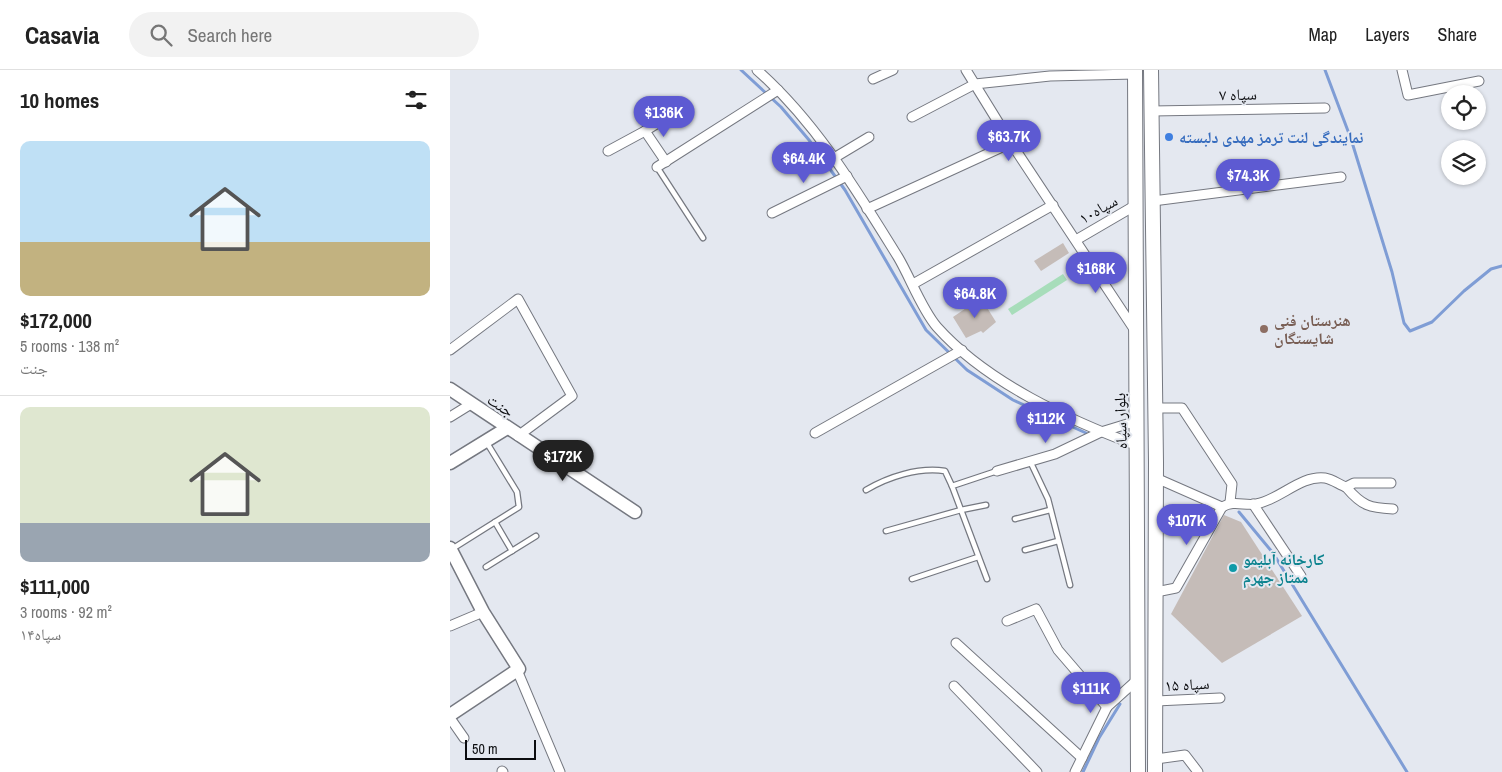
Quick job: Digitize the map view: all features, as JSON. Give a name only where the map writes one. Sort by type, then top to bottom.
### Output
[{"type":"main road","points":[[1151,70],[1156,408],[1156,766]]},
{"type":"main road","name":"بلوار سپاه","points":[[1135,72],[1138,772]]},
{"type":"main road","points":[[1137,334],[1155,337]]},
{"type":"street","points":[[757,70],[798,111],[847,176],[913,284],[936,326],[962,350],[1025,395],[1101,432],[1138,446]]},
{"type":"street","points":[[873,79],[893,70]]},
{"type":"street","points":[[966,70],[1011,143],[1137,334]]},
{"type":"street","points":[[1402,70],[1408,95],[1479,81]]},
{"type":"street","points":[[912,117],[974,84],[1050,76],[1135,72]]},
{"type":"street","points":[[657,168],[778,90]]},
{"type":"street","name":"سپاه ۷","points":[[1152,111],[1325,108]]},
{"type":"street","points":[[608,151],[669,116]]},
{"type":"street","points":[[645,131],[666,162]]},
{"type":"street","points":[[834,158],[869,137]]},
{"type":"street","points":[[867,209],[1011,143]]},
{"type":"street","points":[[772,213],[847,176]]},
{"type":"street","points":[[1153,201],[1341,177]]},
{"type":"street","points":[[913,284],[1052,205]]},
{"type":"street","name":"سپاه۱۰","points":[[1076,240],[1136,205]]},
{"type":"street","points":[[450,350],[518,299],[572,396],[518,436]]},
{"type":"street","points":[[815,433],[962,350]]},
{"type":"street","name":"جنت","points":[[450,389],[635,512]]},
{"type":"street","points":[[450,417],[471,404]]},
{"type":"street","points":[[1156,408],[1182,408],[1232,484],[1226,504],[1176,588],[1156,592]]},
{"type":"street","points":[[997,471],[1055,454],[1101,432],[1137,421]]},
{"type":"street","points":[[450,463],[507,428]]},
{"type":"street","points":[[1156,478],[1226,504],[1253,504],[1280,494],[1307,480],[1325,478],[1346,487],[1355,497],[1370,508],[1394,509]]},
{"type":"street","points":[[1346,487],[1354,483],[1392,483]]},
{"type":"street","points":[[1253,504],[1300,576]]},
{"type":"street","points":[[450,549],[483,612],[517,670],[560,772]]},
{"type":"street","points":[[1007,621],[1036,609],[1058,650],[1107,708]]},
{"type":"street","points":[[450,626],[483,612]]},
{"type":"street","points":[[956,643],[1082,758]]},
{"type":"street","points":[[464,738],[450,717],[517,670]]},
{"type":"street","points":[[1075,772],[1107,708],[1138,679]]},
{"type":"street","points":[[954,686],[1037,772]]},
{"type":"street","name":"سپاه ۱۵","points":[[1156,701],[1220,698]]},
{"type":"street","points":[[1156,766],[1185,755],[1198,772]]},
{"type":"lane","points":[[657,168],[703,238]]},
{"type":"lane","points":[[450,549],[519,507],[518,492],[485,441]]},
{"type":"lane","points":[[1030,461],[1048,499],[1070,585]]},
{"type":"lane","points":[[866,490],[886,478],[936,470],[945,471],[987,579]]},
{"type":"lane","points":[[952,486],[997,471]]},
{"type":"lane","points":[[886,531],[986,505]]},
{"type":"lane","points":[[1015,520],[1050,510]]},
{"type":"lane","points":[[495,522],[512,551]]},
{"type":"lane","points":[[486,567],[536,536]]},
{"type":"lane","points":[[1025,550],[1058,541]]},
{"type":"lane","points":[[912,580],[978,557]]},
{"type":"green space","points":[[1063,274],[1067,280],[1012,315],[1008,309]]},
{"type":"building","points":[[1063,243],[1069,253],[1041,271],[1034,261]]},
{"type":"building","points":[[981,298],[996,322],[983,333],[981,331],[966,338],[953,317]]},
{"type":"building","name":"کارخانه آبلیمو ممتاز جهرم","points":[[1224,515],[1241,522],[1302,616],[1222,663],[1171,614]]},
{"type":"waterway","points":[[741,70],[781,107],[809,140],[845,190],[926,330],[967,370],[1013,400],[1086,433]]},
{"type":"waterway","points":[[1325,70],[1351,139],[1392,272],[1404,323],[1410,331],[1432,322],[1464,291],[1491,269],[1502,266]]},
{"type":"waterway","points":[[1239,512],[1273,553],[1407,772]]},
{"type":"waterway","points":[[1083,772],[1099,738],[1120,704]]},
{"type":"place","name":"نمایندگی لنت ترمز مهدی دلبسته","points":[[1169,137]]},
{"type":"place","name":"هنرستان فنی شایستگان","points":[[1264,329]]},
{"type":"place","name":"کارخانه آبلیمو ممتاز جهرم","points":[[1233,568]]}]
